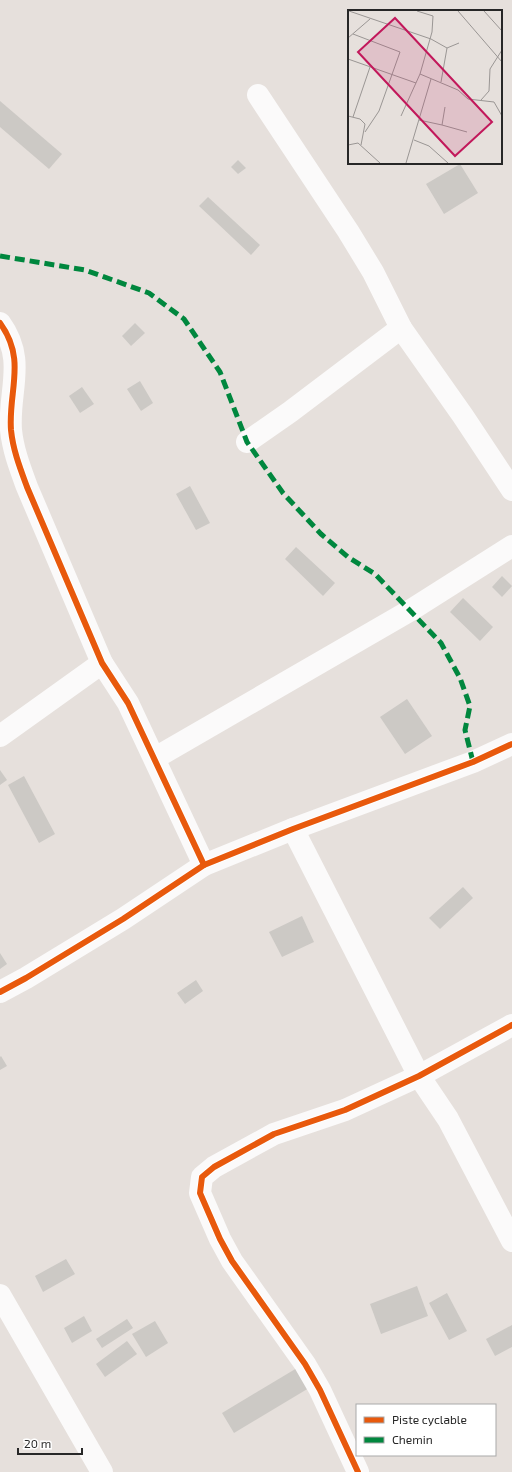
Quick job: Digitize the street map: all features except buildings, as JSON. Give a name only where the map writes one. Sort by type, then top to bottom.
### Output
[{"type":"street","points":[[258,95],[348,231],[373,272],[401,328],[463,416],[512,490]]},
{"type":"street","points":[[0,323],[12,346],[16,366],[11,430],[16,457],[27,487],[102,663],[128,703],[204,865]]},
{"type":"street","points":[[247,442],[290,412],[401,328]]},
{"type":"street","points":[[155,758],[411,610],[512,546]]},
{"type":"street","points":[[0,736],[102,663]]},
{"type":"street","points":[[0,992],[26,978],[123,919],[204,865],[293,829],[473,762],[512,744]]},
{"type":"street","points":[[293,829],[419,1076],[448,1118],[512,1241]]},
{"type":"street","points":[[358,1472],[320,1390],[305,1364],[248,1284],[226,1250],[200,1193],[202,1177],[214,1167],[274,1134],[345,1110],[419,1076],[512,1025]]},
{"type":"street","points":[[0,1295],[102,1472]]},
{"type":"marked path","points":[[0,256],[85,270],[149,293],[184,319],[220,372],[247,442],[283,493],[321,534],[348,557],[375,574],[441,643],[460,678],[470,706],[465,730],[473,762]]},
{"type":"cycle path","points":[[0,323],[13,350],[15,363],[11,430],[19,466],[102,663],[128,703],[204,865]]},
{"type":"cycle path","points":[[0,992],[26,978],[123,919],[204,865],[293,829],[473,762],[512,744]]},
{"type":"cycle path","points":[[358,1472],[320,1390],[305,1364],[232,1261],[220,1239],[200,1193],[202,1177],[214,1167],[274,1134],[345,1110],[419,1076],[512,1025]]}]
